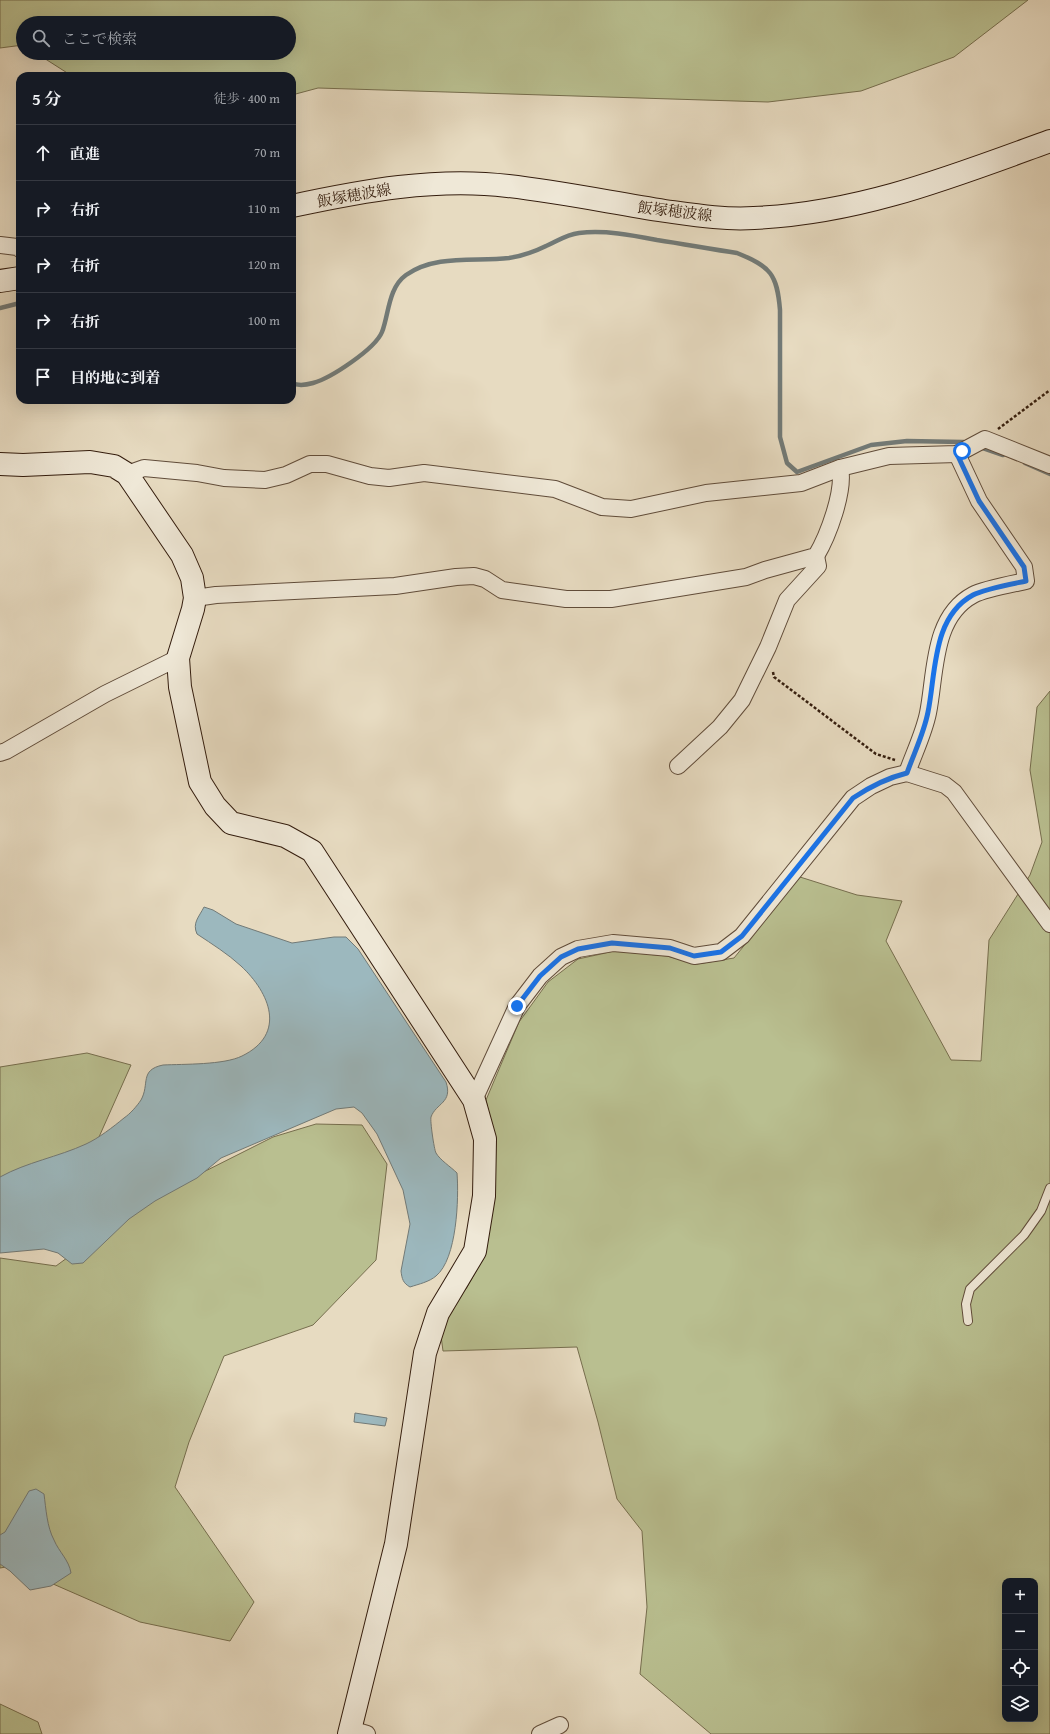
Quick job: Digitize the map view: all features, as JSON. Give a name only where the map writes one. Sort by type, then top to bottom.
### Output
[{"type":"street","name":"飯塚穂波線","points":[[296,205],[355,192],[394,187],[469,184],[506,185],[696,216],[753,218],[840,208],[883,198],[924,187],[1050,141]]},
{"type":"street","points":[[0,245],[16,247]]},
{"type":"street","points":[[0,281],[16,279]]},
{"type":"street","points":[[127,474],[144,468],[197,473],[224,478],[265,480],[286,475],[310,464],[327,464],[370,476],[389,478],[424,473],[554,489],[602,507],[631,509],[706,493],[801,483],[840,468],[889,456],[959,453],[982,440],[1050,465]]},
{"type":"street","points":[[909,769],[928,714],[934,666],[943,628],[956,608],[973,595],[1026,581],[1024,567],[979,501],[959,453]]},
{"type":"street","points":[[0,464],[23,465],[90,462],[114,466],[127,474],[182,555],[192,578],[195,598],[178,658],[180,687],[200,782],[215,806],[231,823],[285,836],[312,851],[474,1100],[485,1139],[484,1196],[475,1251],[438,1313],[425,1353],[396,1544],[355,1732]]},
{"type":"street","points":[[678,766],[720,727],[742,700],[768,647],[788,600],[818,566],[816,556],[833,520],[842,476],[840,468]]},
{"type":"street","points":[[195,598],[216,595],[395,586],[456,577],[474,576],[485,579],[502,590],[566,599],[611,599],[746,578],[765,570],[816,556]]},
{"type":"street","points":[[0,753],[105,694],[178,658]]},
{"type":"street","points":[[474,1100],[517,1006],[540,976],[561,957],[578,949],[612,943],[670,948],[694,956],[721,952],[742,936],[853,798],[871,786],[909,769],[945,785],[954,792],[1050,924]]},
{"type":"street","points":[[540,1734],[560,1725]]},
{"type":"lane","points":[[968,1321],[966,1304],[970,1289],[1024,1235],[1041,1211],[1050,1188]]},
{"type":"path","points":[[982,440],[1050,390]]},
{"type":"path","points":[[772,668],[774,677],[876,754],[909,769]]},
{"type":"green space","points":[[0,0],[1028,0],[954,57],[861,91],[768,102],[318,88],[296,94],[296,72],[66,72],[47,60],[296,60],[296,16],[16,16],[16,46],[0,48]]},
{"type":"green space","points":[[1050,691],[1050,1734],[711,1734],[640,1674],[647,1607],[642,1531],[617,1499],[598,1422],[577,1347],[443,1351],[438,1313],[466,1289],[484,1257],[494,1191],[495,1142],[486,1100],[519,1022],[548,982],[578,959],[615,951],[667,956],[697,964],[734,958],[800,877],[857,895],[902,901],[886,941],[951,1060],[981,1061],[989,940],[1030,875],[1042,842],[1030,770],[1037,707]]},
{"type":"green space","points":[[87,1053],[131,1065],[95,1146],[0,1197],[0,1067]]},
{"type":"green space","points":[[316,1124],[362,1125],[387,1164],[376,1260],[313,1325],[224,1356],[189,1442],[175,1487],[254,1602],[230,1641],[140,1622],[12,1566],[0,1568],[0,1258],[56,1266],[142,1203],[273,1137]]},
{"type":"green space","points":[[0,1704],[38,1722],[42,1734],[0,1734]]},
{"type":"water","points":[[204,907],[213,910],[236,924],[292,943],[334,937],[346,937],[358,949],[446,1082],[448,1089],[446,1099],[433,1112],[431,1124],[436,1153],[457,1173],[458,1197],[455,1228],[448,1256],[443,1268],[433,1278],[424,1283],[410,1287],[403,1280],[401,1271],[410,1224],[403,1190],[377,1134],[362,1113],[354,1107],[336,1109],[221,1158],[197,1178],[155,1201],[129,1219],[83,1263],[72,1264],[58,1253],[44,1249],[0,1253],[0,1177],[21,1167],[75,1149],[91,1142],[106,1132],[138,1105],[144,1094],[146,1078],[151,1070],[156,1067],[163,1065],[215,1063],[234,1059],[256,1047],[265,1036],[269,1025],[269,1013],[266,1001],[260,988],[241,966],[220,949],[197,934],[195,927],[196,923]]},
{"type":"water","points":[[355,1413],[387,1418],[385,1426],[354,1422]]},
{"type":"water","points":[[36,1489],[44,1494],[47,1518],[52,1535],[70,1568],[71,1573],[51,1586],[30,1590],[10,1571],[0,1564],[0,1535],[5,1532],[29,1491]]},
{"type":"waterway","points":[[296,385],[305,385],[321,380],[352,362],[371,346],[382,332],[392,294],[400,280],[418,268],[443,261],[509,258],[532,252],[574,234],[589,232],[608,233],[737,253],[758,263],[770,273],[777,288],[780,310],[780,437],[787,463],[797,472],[871,445],[907,441],[963,442],[969,444]]},
{"type":"waterway","points":[[0,308],[16,304]]},
{"type":"waterway","points":[[980,447],[1003,455]]},
{"type":"waterway","points":[[1025,463],[1050,474]]},
{"type":"route","points":[[517,1006],[540,976],[561,957],[578,949],[612,943],[670,948],[694,956],[721,952],[742,936],[853,798],[871,786],[890,777],[907,773],[928,714],[934,666],[943,628],[956,608],[973,595],[1026,581],[1024,567],[979,501],[957,454],[962,451]]}]
